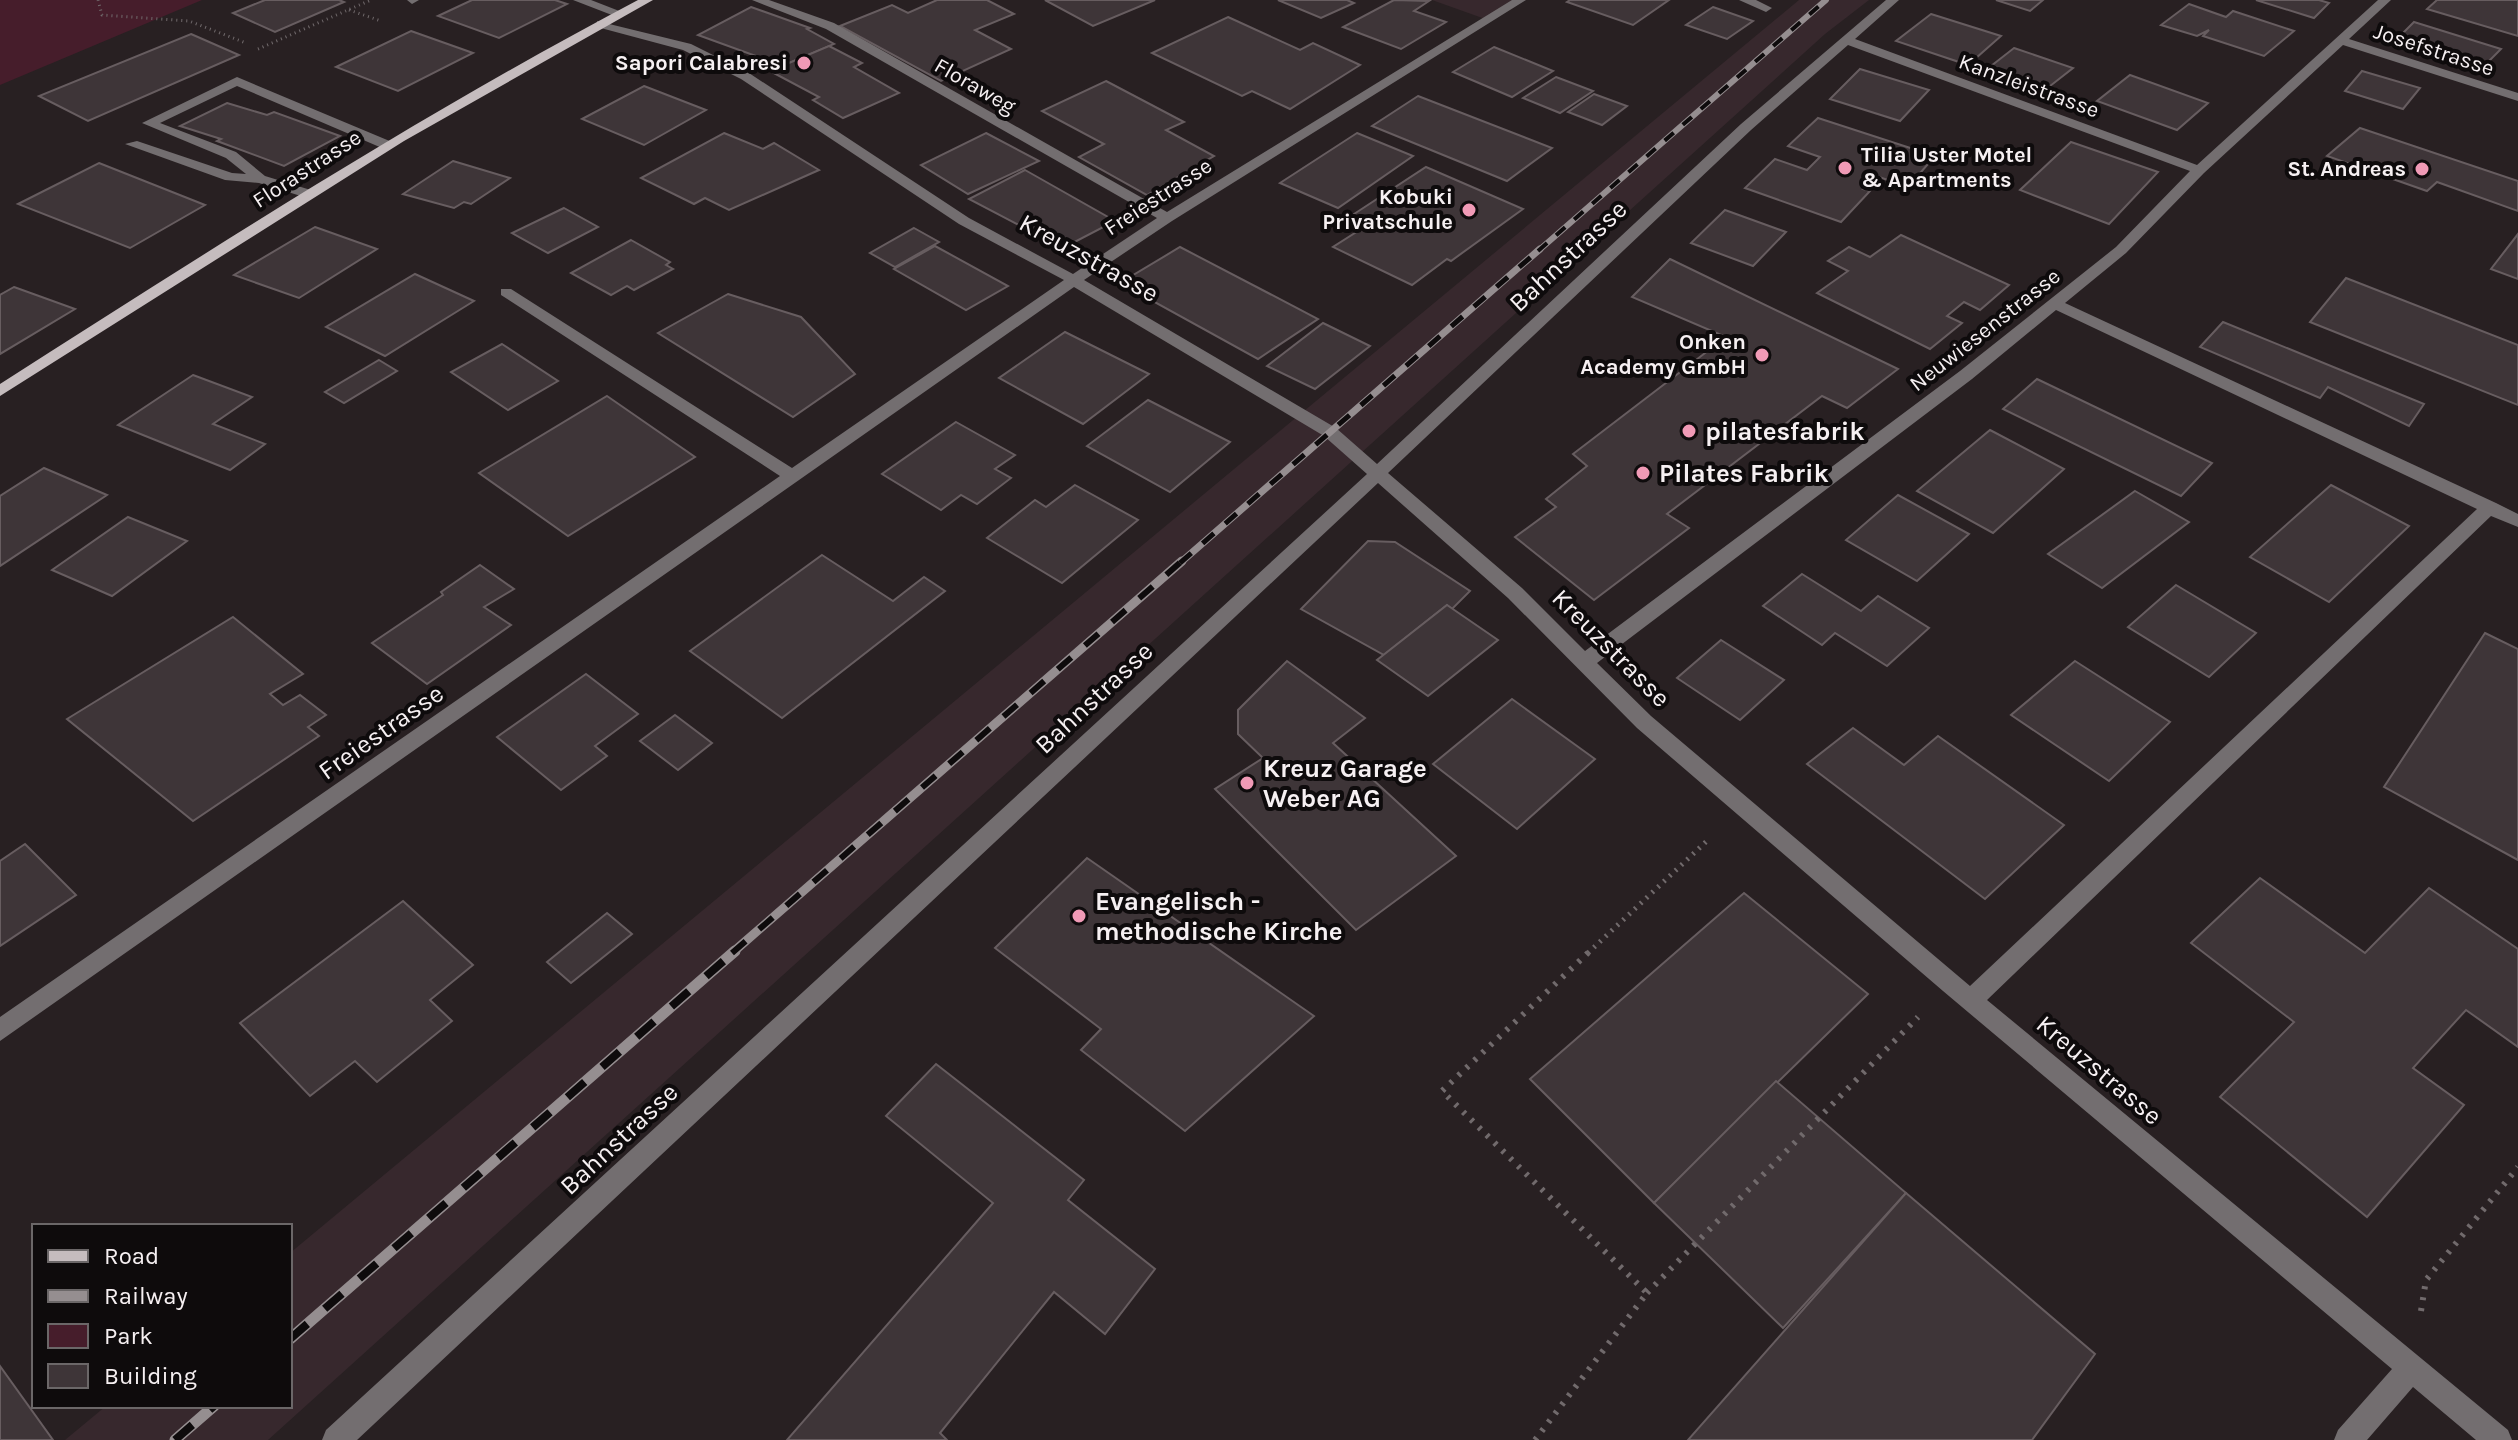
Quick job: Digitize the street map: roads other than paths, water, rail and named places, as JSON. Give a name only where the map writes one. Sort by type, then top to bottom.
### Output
[{"type":"main road","name":"Florastrasse","points":[[0,391],[387,145],[485,86],[647,0]]},
{"type":"street","points":[[579,0],[621,14]]},
{"type":"street","name":"Floraweg","points":[[758,0],[830,26],[1167,218]]},
{"type":"street","name":"Freiestrasse","points":[[0,1030],[1074,280],[1167,218],[1520,0]]},
{"type":"street","points":[[1745,0],[1766,8]]},
{"type":"street","name":"Bahnstrasse","points":[[336,1440],[1376,475],[1746,127],[1893,0]]},
{"type":"street","name":"Neuwiesenstrasse","points":[[1584,662],[1966,375],[2121,250],[2199,170],[2385,0]]},
{"type":"street","name":"Kreuzstrasse","points":[[601,24],[708,55],[745,76],[964,221],[1074,280],[1330,432],[1515,593],[1644,722],[1951,984],[2498,1440]]},
{"type":"street","name":"Kanzleistrasse","points":[[1846,40],[2199,170]]},
{"type":"street","name":"Josefstrasse","points":[[2339,40],[2518,97]]},
{"type":"street","points":[[260,179],[231,155],[149,123],[237,81],[387,145]]},
{"type":"street","points":[[132,144],[230,177],[260,179],[309,194]]},
{"type":"street","points":[[506,292],[792,476]]},
{"type":"street","points":[[2055,304],[2518,521]]},
{"type":"street","points":[[1971,1000],[2490,507]]},
{"type":"street","points":[[2348,1440],[2412,1367]]},
{"type":"railway","points":[[1538,251],[1826,0]]},
{"type":"railway","points":[[1180,563],[1540,249]]},
{"type":"railway","points":[[732,953],[1182,561]]},
{"type":"railway","points":[[292,1337],[735,951]]},
{"type":"railway","points":[[175,1440],[212,1408]]},
{"type":"place","name":"Sapori Calabresi","points":[[804,63]]},
{"type":"place","name":"Tilia Uster Motel & Apartments","points":[[1845,168]]},
{"type":"place","name":"St. Andreas","points":[[2422,169]]},
{"type":"place","name":"Kobuki Privatschule","points":[[1469,210]]},
{"type":"place","name":"Onken Academy GmbH","points":[[1762,355]]},
{"type":"place","name":"pilatesfabrik","points":[[1689,431]]},
{"type":"place","name":"Pilates Fabrik","points":[[1643,473]]},
{"type":"place","name":"Kreuz Garage Weber AG","points":[[1247,783]]},
{"type":"place","name":"Evangelisch - methodische Kirche","points":[[1079,916]]}]
